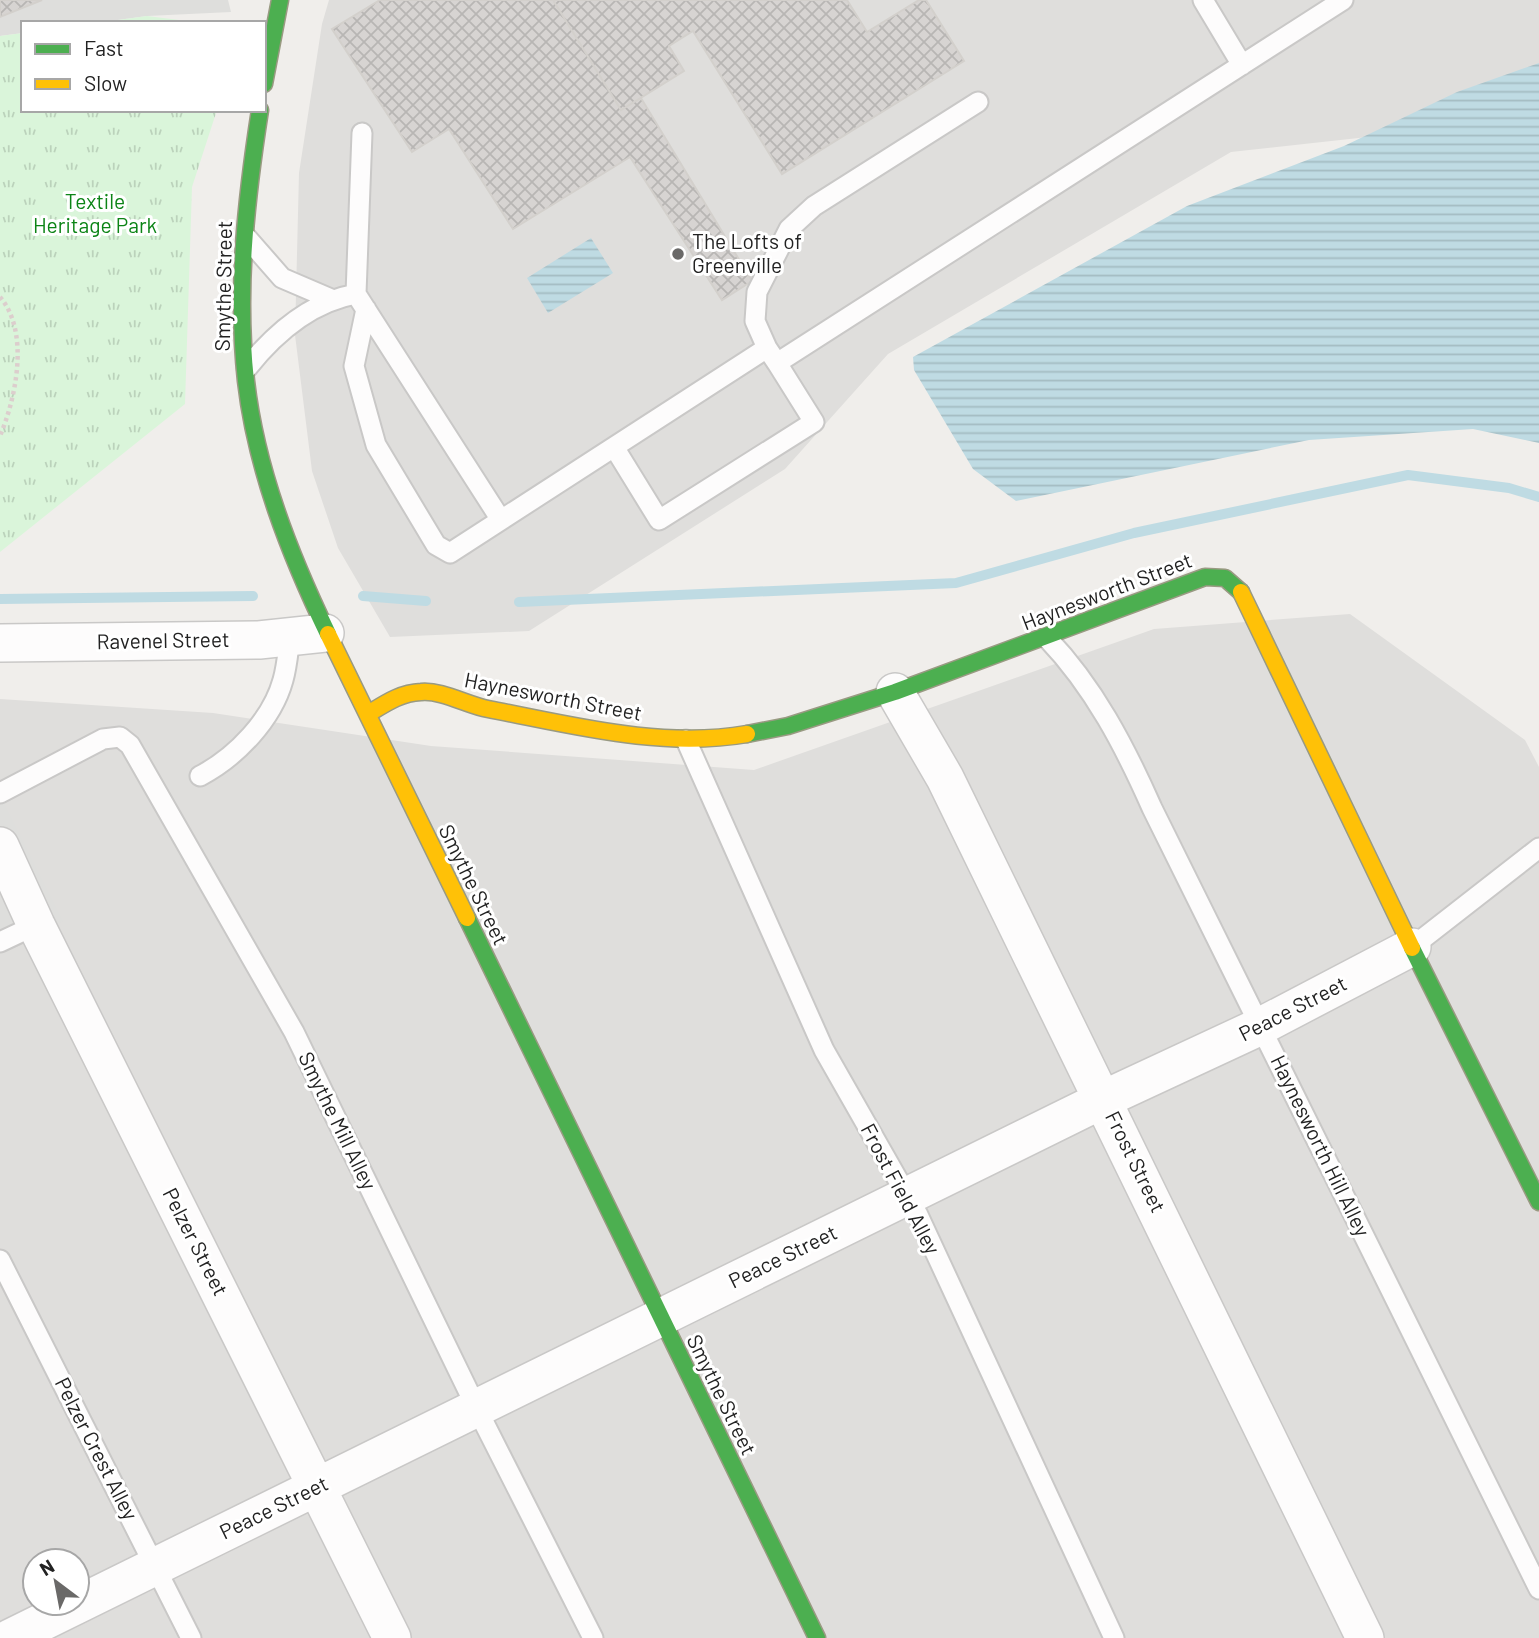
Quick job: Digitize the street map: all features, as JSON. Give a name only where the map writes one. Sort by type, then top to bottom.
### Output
[{"type":"street","points":[[266,74],[280,0]]},
{"type":"street","name":"Smythe Street","points":[[260,112],[244,234],[242,335],[251,409],[268,481],[325,633],[368,714],[817,1638]]},
{"type":"street","name":"Haynesworth Street","points":[[368,714],[401,694],[425,691],[497,710],[628,734],[686,740],[788,726],[895,692],[1047,638],[1205,577],[1218,575],[1233,580],[1247,600],[1412,947],[1539,1202]]},
{"type":"street","name":"Ravenel Street","points":[[0,643],[290,637],[325,633]]},
{"type":"street","name":"Frost Street","points":[[895,692],[945,778],[1365,1638]]},
{"type":"street","name":"Pelzer Street","points":[[0,846],[36,925],[392,1638]]},
{"type":"street","name":"Peace Street","points":[[10,1638],[1104,1099],[1261,1026],[1412,947]]},
{"type":"lane","points":[[1203,0],[1242,65]]},
{"type":"lane","points":[[362,133],[361,302],[354,366],[376,445],[436,545],[450,553],[614,447],[772,356],[1343,0]]},
{"type":"lane","points":[[614,447],[659,520],[814,422],[772,356],[755,321],[757,292],[789,229],[814,206],[978,102]]},
{"type":"lane","points":[[244,234],[282,278],[331,299],[361,302]]},
{"type":"lane","points":[[246,369],[265,345],[282,331],[331,299]]},
{"type":"lane","points":[[361,302],[501,520]]},
{"type":"lane","points":[[200,776],[226,762],[270,709],[283,680],[290,637]]},
{"type":"lane","name":"Haynesworth Hill Alley","points":[[1047,638],[1075,667],[1129,756],[1539,1589]]},
{"type":"lane","name":"Smythe Mill Alley","points":[[0,793],[103,739],[120,737],[130,745],[294,1032],[477,1409],[593,1638]]},
{"type":"lane","name":"Frost Field Alley","points":[[686,740],[824,1050],[907,1196],[1114,1638]]},
{"type":"lane","name":"Peace Street","points":[[1412,947],[1539,848]]},
{"type":"lane","points":[[0,942],[36,925]]},
{"type":"lane","name":"Pelzer Crest Alley","points":[[0,1260],[191,1638]]},
{"type":"path","points":[[0,297],[18,342],[16,390],[0,436]]},
{"type":"shaded area","points":[[0,0],[228,0],[231,12],[147,16],[111,21],[21,21],[21,33],[0,36]]},
{"type":"shaded area","name":"The Lofts of Greenville","points":[[329,0],[1539,0],[1539,102],[1431,130],[1231,152],[888,354],[785,469],[529,631],[390,637],[338,548],[312,471],[295,335],[299,173],[322,24]]},
{"type":"shaded area","points":[[1350,614],[1525,740],[1539,767],[1539,1638],[0,1638],[0,699],[213,713],[431,746],[754,770],[1154,629]]},
{"type":"shaded area","points":[[0,795],[63,921],[0,948]]},
{"type":"green space","points":[[147,16],[187,21],[111,21]]},
{"type":"green space","name":"Textile Heritage Park","points":[[21,33],[21,112],[216,112],[192,187],[185,404],[0,552],[0,36]]},
{"type":"water","points":[[1539,63],[1539,443],[1473,429],[1309,440],[1016,501],[973,469],[914,370],[913,357],[1187,206],[1344,146],[1457,92]]},
{"type":"water","points":[[591,238],[613,273],[548,313],[527,278]]},
{"type":"building","points":[[0,0],[42,0],[0,17]]},
{"type":"building","points":[[380,0],[553,0],[621,110],[641,98],[752,281],[722,300],[630,157],[513,229],[449,129],[412,152],[332,29]]},
{"type":"building","points":[[553,0],[847,0],[867,32],[919,0],[926,0],[964,61],[782,174],[693,31],[669,46],[684,71],[621,110]]},
{"type":"waterway","points":[[519,602],[956,583],[1134,533],[1408,475],[1509,488],[1539,497]]},
{"type":"waterway","points":[[0,599],[253,596]]},
{"type":"waterway","points":[[363,596],[426,601]]},
{"type":"traffic: fast","points":[[266,74],[280,0]]},
{"type":"traffic: fast","points":[[260,112],[242,279],[246,381],[258,447],[276,511],[328,634]]},
{"type":"traffic: fast","points":[[747,734],[788,726],[895,692],[1205,577],[1225,578],[1241,592]]},
{"type":"traffic: fast","points":[[467,918],[817,1638]]},
{"type":"traffic: fast","points":[[1412,948],[1539,1202]]},
{"type":"traffic: slow","points":[[1241,592],[1412,948]]},
{"type":"traffic: slow","points":[[328,634],[467,918]]},
{"type":"traffic: slow","points":[[368,714],[400,696],[429,692],[488,709],[617,733],[682,739],[747,734]]},
{"type":"place","name":"The Lofts of Greenville","points":[[678,254]]}]
